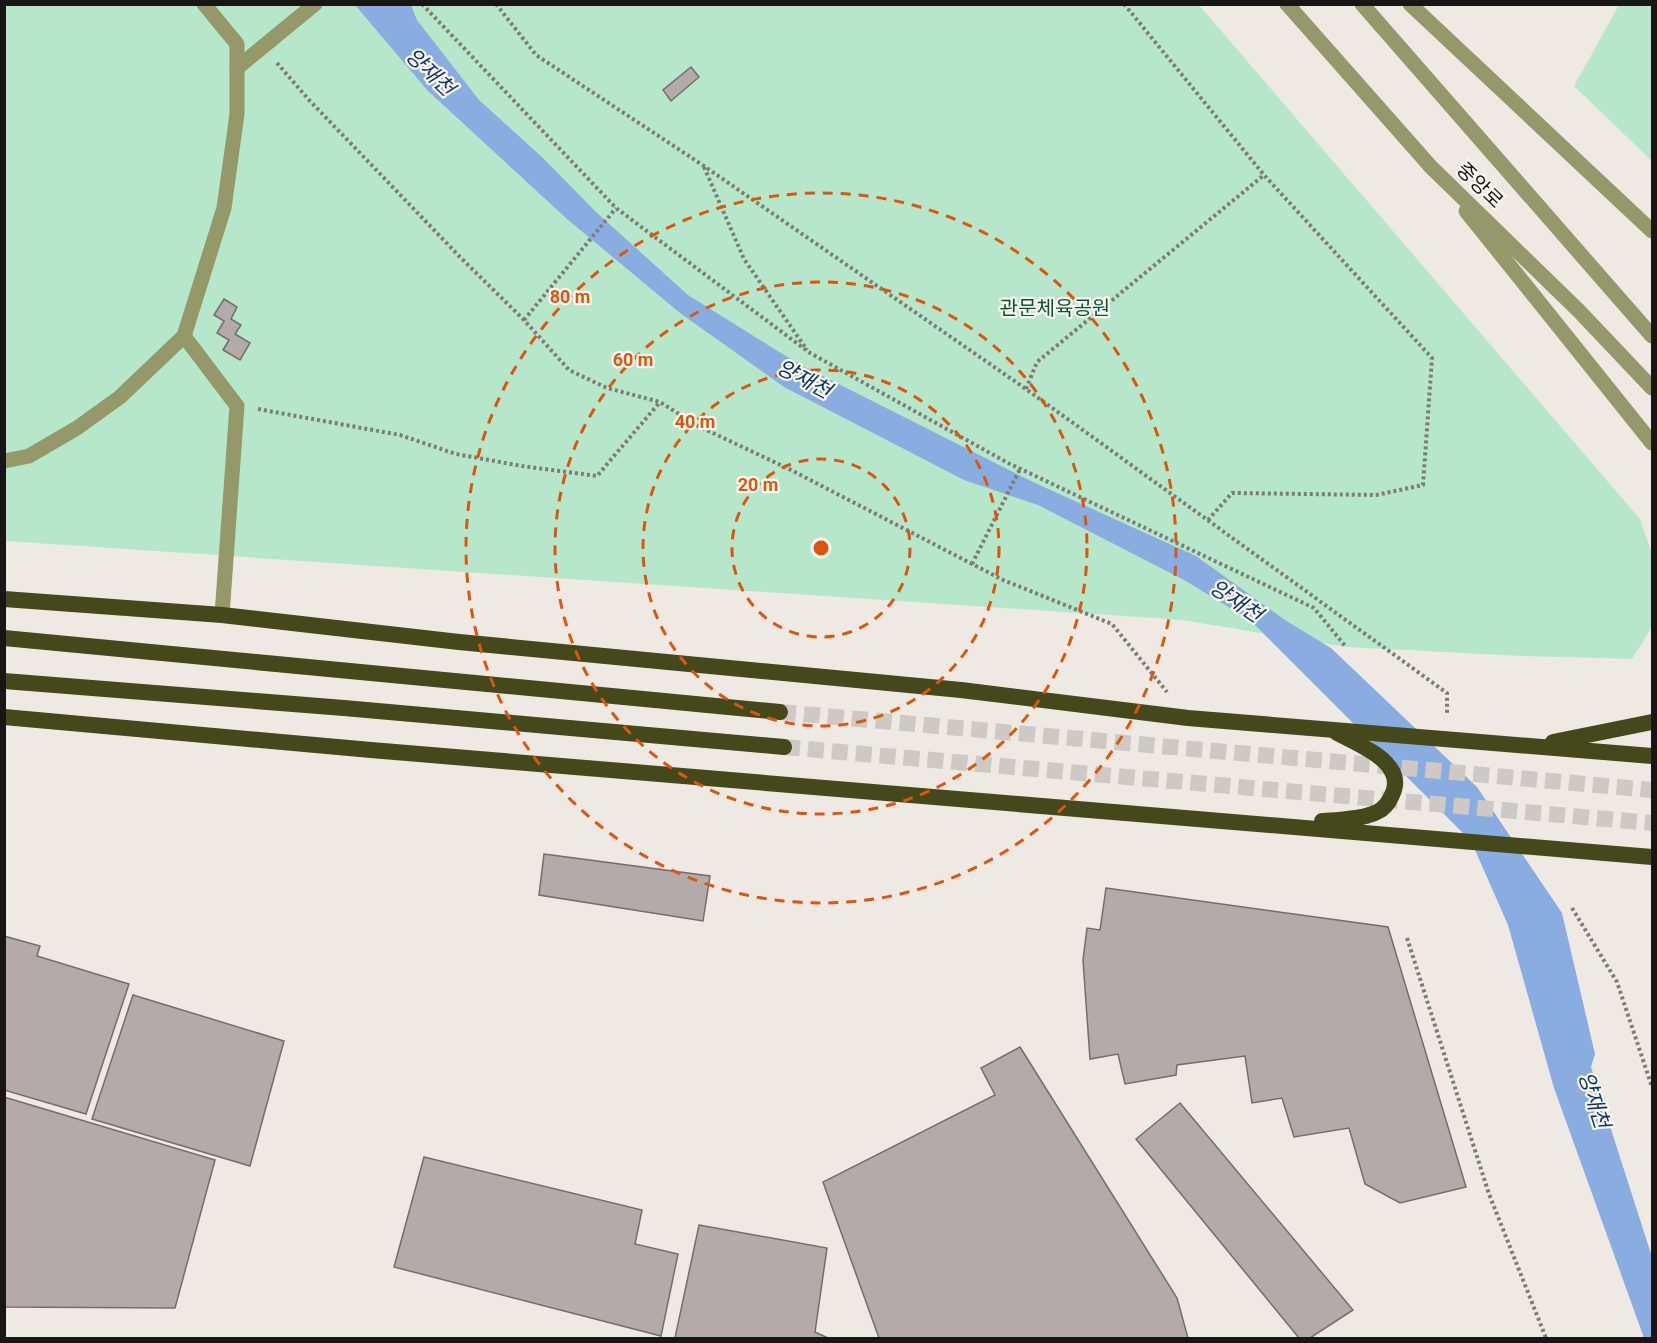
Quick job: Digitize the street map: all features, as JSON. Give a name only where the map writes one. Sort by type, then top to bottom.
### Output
[{"type":"highway","points":[[4,598],[222,615],[459,642],[961,690],[1188,718],[1653,756]]},
{"type":"highway","points":[[4,638],[780,712]]},
{"type":"highway","points":[[4,681],[784,747]]},
{"type":"highway","points":[[4,717],[371,750],[1653,857]]},
{"type":"highway","points":[[1537,745],[1653,722]]},
{"type":"highway","points":[[1285,826],[1372,814],[1384,807],[1393,793],[1394,778],[1379,755],[1328,728]]},
{"type":"street","points":[[4,461],[29,456],[77,428],[120,397],[184,336],[224,208],[237,114],[237,44],[204,4]]},
{"type":"street","points":[[237,69],[315,4]]},
{"type":"street","name":"중앙로","points":[[1287,4],[1431,166],[1579,311],[1653,388]]},
{"type":"street","name":"중앙로","points":[[1362,4],[1653,336]]},
{"type":"street","points":[[1410,4],[1653,231]]},
{"type":"street","points":[[1431,166],[1653,443]]},
{"type":"street","points":[[184,336],[237,406],[222,615]]},
{"type":"path","points":[[422,4],[616,208],[810,353],[1020,469],[1314,608],[1346,647]]},
{"type":"path","points":[[496,4],[536,55],[704,166],[1026,389],[1447,693],[1448,739]]},
{"type":"path","points":[[1124,4],[1264,175],[1432,358],[1423,485],[1376,495],[1232,493],[1208,520]]},
{"type":"path","points":[[269,41],[309,100],[524,320],[569,370],[607,388],[660,402],[696,425],[789,469],[1003,580],[1112,624],[1188,718]]},
{"type":"path","points":[[704,166],[744,258],[810,353]]},
{"type":"path","points":[[1026,389],[1037,362],[1264,175]]},
{"type":"path","points":[[524,320],[616,208]]},
{"type":"path","points":[[237,406],[400,435],[456,454],[597,476],[660,402]]},
{"type":"path","points":[[972,564],[1020,469]]},
{"type":"path","points":[[1572,908],[1617,982],[1653,1087]]},
{"type":"path","points":[[1407,938],[1489,1194],[1546,1338]]},
{"type":"green space","name":"관문체육공원","points":[[5,5],[1199,5],[1640,519],[1652,554],[1652,627],[1632,659],[1346,647],[1182,620],[5,541]]},
{"type":"green space","points":[[1619,5],[1652,5],[1652,161],[1574,86]]},
{"type":"water","name":"양재천","points":[[355,5],[411,5],[417,20],[479,100],[543,158],[596,212],[688,295],[797,363],[1033,482],[1196,556],[1285,620],[1331,648],[1477,787],[1562,913],[1595,1054],[1591,1067],[1652,1257],[1652,1338],[1644,1338],[1554,1088],[1508,925],[1471,841],[1250,620],[1184,580],[1038,505],[964,480],[784,387],[680,313],[567,219],[428,91]]},
{"type":"building","points":[[691,67],[699,77],[671,101],[663,90]]},
{"type":"building","points":[[224,299],[237,307],[231,319],[241,325],[235,334],[250,343],[240,360],[223,350],[229,340],[217,333],[224,321],[214,315]]},
{"type":"building","points":[[544,854],[710,876],[703,921],[539,895]]},
{"type":"building","points":[[1106,888],[1388,927],[1466,1187],[1400,1203],[1365,1184],[1349,1128],[1294,1137],[1282,1098],[1252,1103],[1245,1056],[1177,1065],[1176,1075],[1125,1084],[1118,1054],[1090,1059],[1083,960],[1087,928],[1100,930]]},
{"type":"building","points":[[4,936],[40,946],[37,956],[129,984],[86,1114],[4,1090]]},
{"type":"building","points":[[133,995],[284,1041],[250,1166],[92,1119]]},
{"type":"building","points":[[1020,1047],[1177,1298],[1188,1338],[879,1338],[823,1182],[995,1095],[981,1068]]},
{"type":"building","points":[[4,1097],[215,1160],[175,1308],[4,1307]]},
{"type":"building","points":[[1180,1103],[1353,1310],[1310,1338],[1299,1338],[1136,1139]]},
{"type":"building","points":[[424,1157],[642,1210],[635,1244],[678,1254],[661,1336],[394,1267]]},
{"type":"building","points":[[699,1225],[827,1248],[815,1332],[828,1338],[675,1338]]},
{"type":"tunnel","points":[[780,712],[1652,790]]},
{"type":"tunnel","points":[[784,747],[1652,823]]}]
